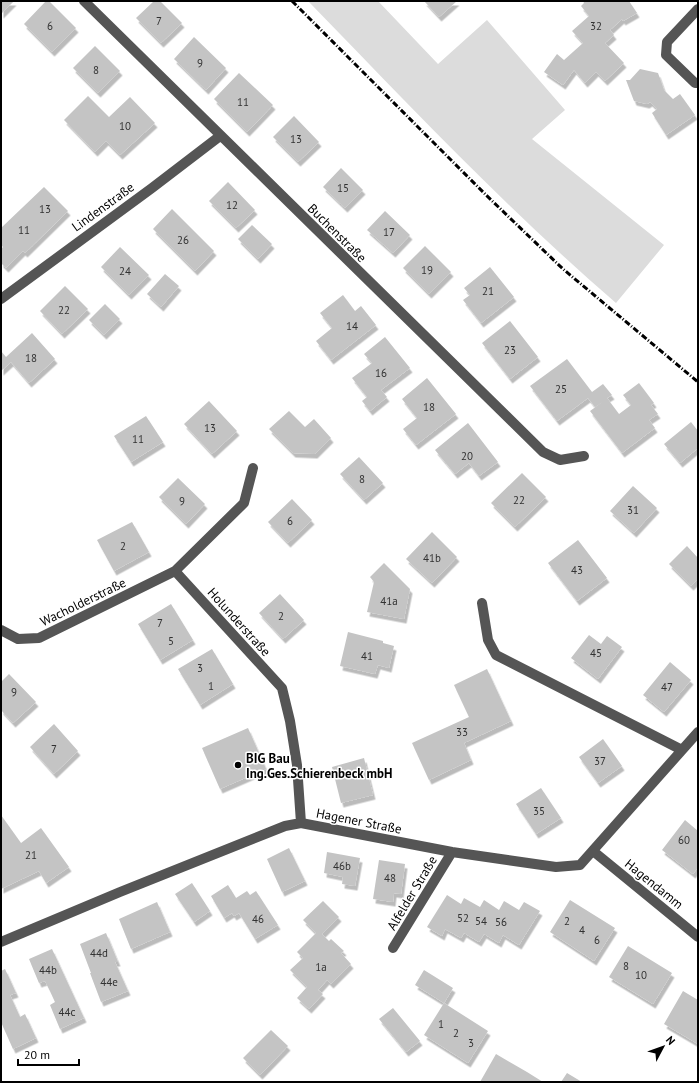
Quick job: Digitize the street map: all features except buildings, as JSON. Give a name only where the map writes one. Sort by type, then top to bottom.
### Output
[{"type":"street","name":"Buchenstraße","points":[[84,1],[542,452],[560,460],[584,456]]},
{"type":"street","points":[[698,9],[667,42],[666,55],[695,83],[698,83]]},
{"type":"street","name":"Lindenstraße","points":[[1,298],[152,188],[220,136]]},
{"type":"street","points":[[175,571],[244,503],[253,468]]},
{"type":"street","name":"Wacholderstraße","points":[[1,630],[18,639],[39,638],[175,571]]},
{"type":"street","name":"Holunderstraße","points":[[175,571],[282,688],[290,721],[297,765],[301,823]]},
{"type":"street","points":[[482,603],[488,640],[496,656],[682,750]]},
{"type":"street","name":"Hagener Straße","points":[[1,942],[120,892],[285,826],[301,823],[452,852],[556,867],[580,864],[698,732]]},
{"type":"street","name":"Hagendamm","points":[[593,851],[698,936]]},
{"type":"street","name":"Alfelder Straße","points":[[393,948],[452,852]]},
{"type":"shaded area","points":[[308,1],[378,1],[438,64],[487,20],[565,110],[532,139],[664,245],[616,303],[536,231],[497,193]]},
{"type":"railway","points":[[292,1],[486,195],[563,269],[698,382]]},
{"type":"place","name":"BIG Bau Ing.Ges.Schierenbeck mbH","points":[[238,765]]}]
